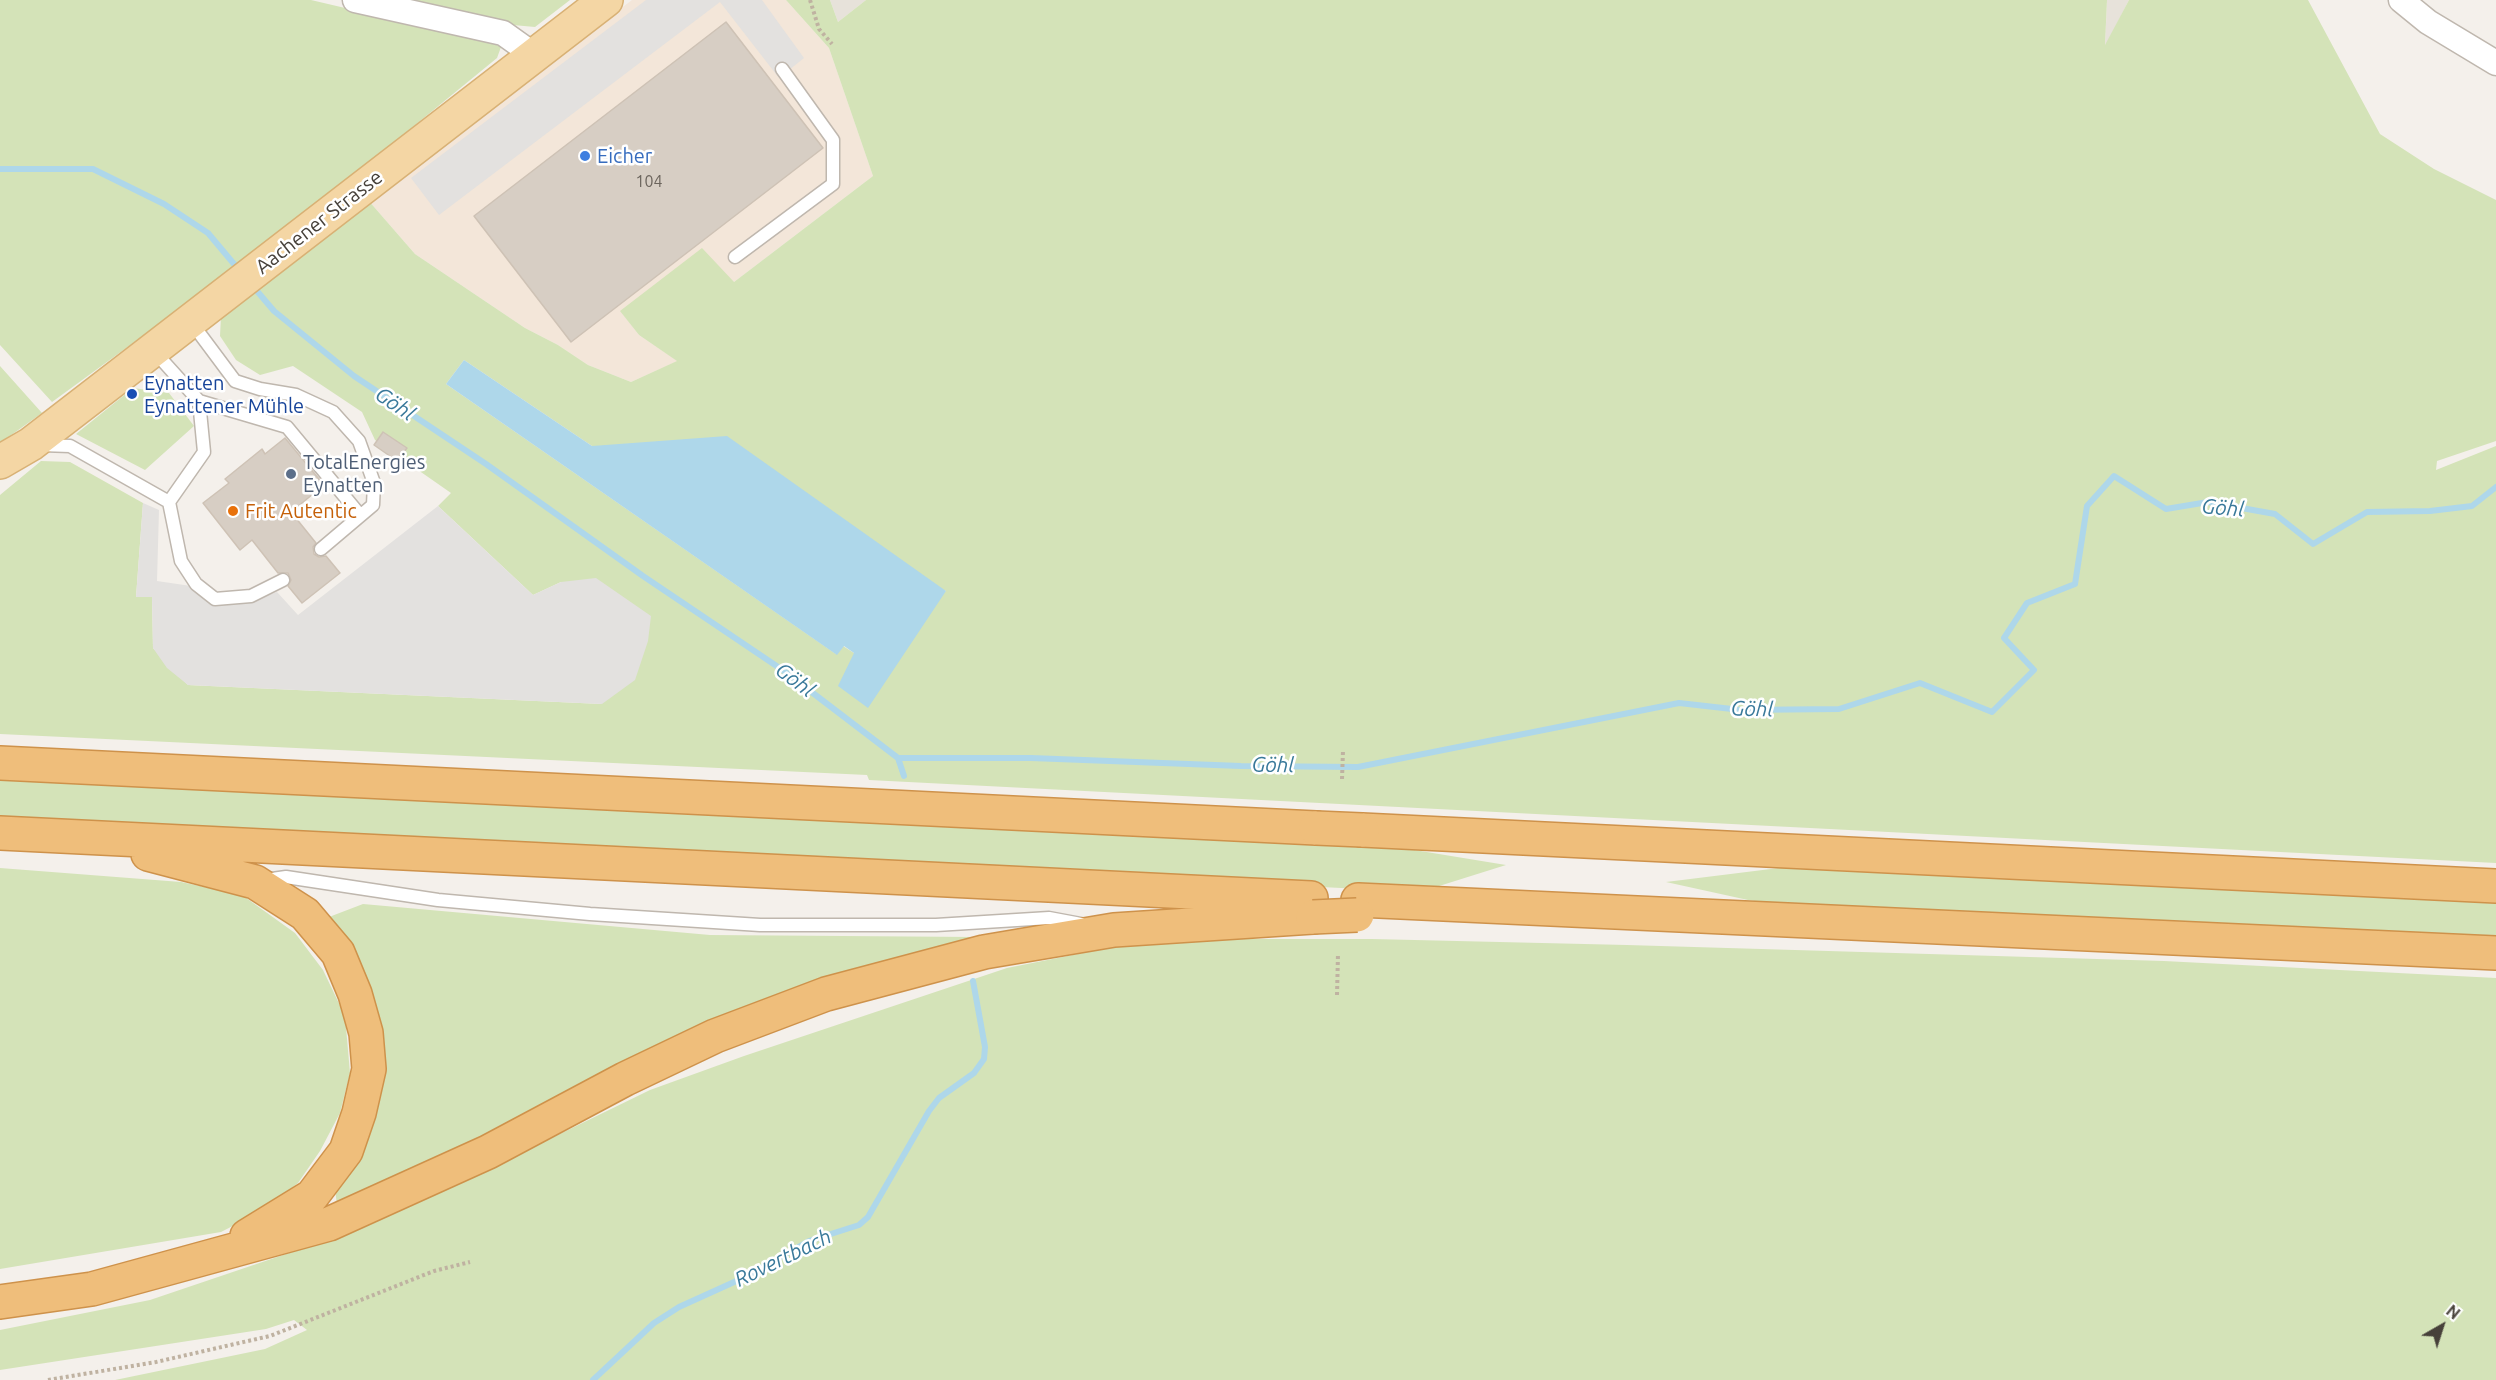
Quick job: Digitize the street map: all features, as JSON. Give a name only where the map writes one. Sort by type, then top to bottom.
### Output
[{"type":"highway","points":[[0,763],[2496,886]]},
{"type":"highway","points":[[0,833],[962,880],[1313,907],[1358,908],[1397,902],[2496,953]]},
{"type":"highway","points":[[110,838],[152,855],[255,882],[305,914],[338,953],[355,994],[366,1033],[369,1069],[359,1113],[346,1151],[312,1196],[218,1255]]},
{"type":"highway","points":[[0,1302],[92,1289],[329,1224],[488,1152],[625,1079],[715,1036],[826,994],[947,960],[979,938],[1114,930],[1313,907]]},
{"type":"main road","name":"Aachener Strasse","points":[[0,462],[31,444],[606,0]]},
{"type":"main road","name":"Aachener Strasse","points":[[0,479],[31,444]]},
{"type":"street","points":[[355,0],[503,33],[524,48],[531,57]]},
{"type":"street","points":[[2401,0],[2428,22],[2496,63]]},
{"type":"lane","points":[[735,257],[832,184],[833,140],[782,69]]},
{"type":"lane","points":[[190,321],[235,381],[260,389],[296,395],[333,412],[359,441],[375,483],[373,505],[321,549]]},
{"type":"lane","points":[[153,350],[198,401],[287,427],[360,515]]},
{"type":"lane","points":[[198,401],[204,452],[169,502],[181,561],[196,584],[214,599],[251,596],[283,580]]},
{"type":"lane","points":[[31,444],[70,446],[169,502]]},
{"type":"lane","points":[[255,882],[286,877],[438,900],[748,925],[936,925],[979,938]]},
{"type":"path","points":[[810,0],[819,29],[832,44]]},
{"type":"path","points":[[1342,779],[1343,752]]},
{"type":"path","points":[[1337,995],[1338,954]]},
{"type":"path","points":[[48,1380],[156,1362],[270,1336],[434,1271],[470,1262]]},
{"type":"shaded area","points":[[632,0],[786,0],[829,48],[873,176],[734,282],[621,311],[639,335],[678,361],[631,382],[588,365],[558,345],[525,328],[415,254],[368,200]]},
{"type":"shaded area","points":[[646,0],[762,0],[804,58],[779,78],[720,2],[439,215],[411,178]]},
{"type":"shaded area","points":[[830,0],[866,0],[838,22]]},
{"type":"shaded area","points":[[2107,0],[2129,0],[2105,47]]},
{"type":"shaded area","points":[[143,503],[159,510],[157,581],[191,586],[212,604],[252,601],[277,592],[298,615],[438,506],[533,595],[561,582],[596,578],[651,616],[648,641],[635,680],[602,704],[188,685],[167,668],[153,648],[152,597],[136,597]]},
{"type":"green space","points":[[0,0],[311,0],[490,42],[501,47],[497,58],[255,256],[52,402],[0,345]]},
{"type":"green space","points":[[394,0],[570,0],[535,27],[513,25]]},
{"type":"green space","points":[[786,0],[830,0],[838,22],[866,0],[2107,0],[2105,45],[2129,0],[2308,0],[2380,134],[2434,169],[2496,200],[2496,441],[2437,461],[2436,470],[2496,446],[2496,863],[869,780],[867,775],[0,734],[0,495],[41,461],[70,462],[143,503],[136,597],[152,597],[153,648],[188,685],[602,704],[561,582],[533,595],[438,506],[451,493],[375,440],[362,412],[293,366],[260,375],[236,360],[220,336],[221,316],[368,200],[415,254],[525,328],[558,345],[588,365],[631,382],[677,361],[639,335],[620,311],[702,248],[734,282],[873,176],[829,48]],"holes":[[[464,360],[592,446],[946,591],[854,653],[843,646],[836,654],[446,384]]]},
{"type":"green space","points":[[0,366],[42,413],[0,443]]},
{"type":"green space","points":[[133,388],[169,393],[194,426],[145,470],[76,434]]},
{"type":"green space","points":[[0,778],[1390,846],[1506,865],[1420,892],[0,820]]},
{"type":"green space","points":[[1803,865],[2496,898],[2496,944],[1809,909],[1748,900],[1666,882]]},
{"type":"green space","points":[[0,868],[181,882],[242,895],[295,933],[323,970],[345,1016],[350,1073],[340,1113],[320,1151],[298,1183],[264,1210],[221,1232],[0,1269]]},
{"type":"green space","points":[[363,904],[710,935],[975,937],[827,984],[337,1205],[335,1189],[369,1135],[378,1079],[329,917]]},
{"type":"green space","points":[[1205,939],[1372,939],[2164,961],[2496,978],[2496,1380],[115,1380],[265,1349],[307,1330],[294,1320],[266,1329],[0,1370],[0,1330],[150,1300],[357,1230],[650,1090],[744,1056],[1007,968],[1108,948]]},
{"type":"water","points":[[464,360],[592,446],[727,436],[946,591],[868,708],[838,686],[854,653],[844,646],[837,655],[446,384]]},
{"type":"building","points":[[726,22],[823,148],[571,342],[474,216]]},
{"type":"building","points":[[383,432],[407,448],[397,461],[374,445]]},
{"type":"building","points":[[285,438],[324,485],[291,512],[316,543],[313,547],[314,554],[319,557],[326,556],[340,573],[302,603],[288,586],[291,580],[288,573],[278,573],[252,540],[240,550],[203,503],[229,483],[225,479],[262,449],[265,454]]},
{"type":"waterway","name":"Göhl","points":[[0,169],[93,169],[164,204],[208,233],[239,270]]},
{"type":"waterway","name":"Göhl","points":[[251,284],[274,311],[354,376],[486,464],[643,576],[784,671],[898,758],[1031,758],[1241,766],[1358,767],[1679,703],[1741,710],[1839,709],[1920,683],[1992,712],[2034,670],[2004,638],[2027,603],[2075,584],[2087,506],[2114,476],[2166,509],[2208,502],[2275,514],[2313,544],[2367,512],[2430,511],[2472,506],[2496,487]]},
{"type":"waterway","name":"Rovertbach","points":[[898,758],[904,776]]},
{"type":"waterway","name":"Rovertbach","points":[[593,1380],[654,1323],[679,1307],[743,1278],[809,1241],[859,1225],[868,1217],[929,1111],[939,1098],[974,1073],[984,1059],[985,1047],[973,981]]},
{"type":"place","name":"Eicher","points":[[585,156]]},
{"type":"place","name":"Eynatten Eynattener Mühle","points":[[132,394]]},
{"type":"place","name":"TotalEnergies Eynatten","points":[[291,474]]},
{"type":"place","name":"Frit Autentic","points":[[233,511]]}]
